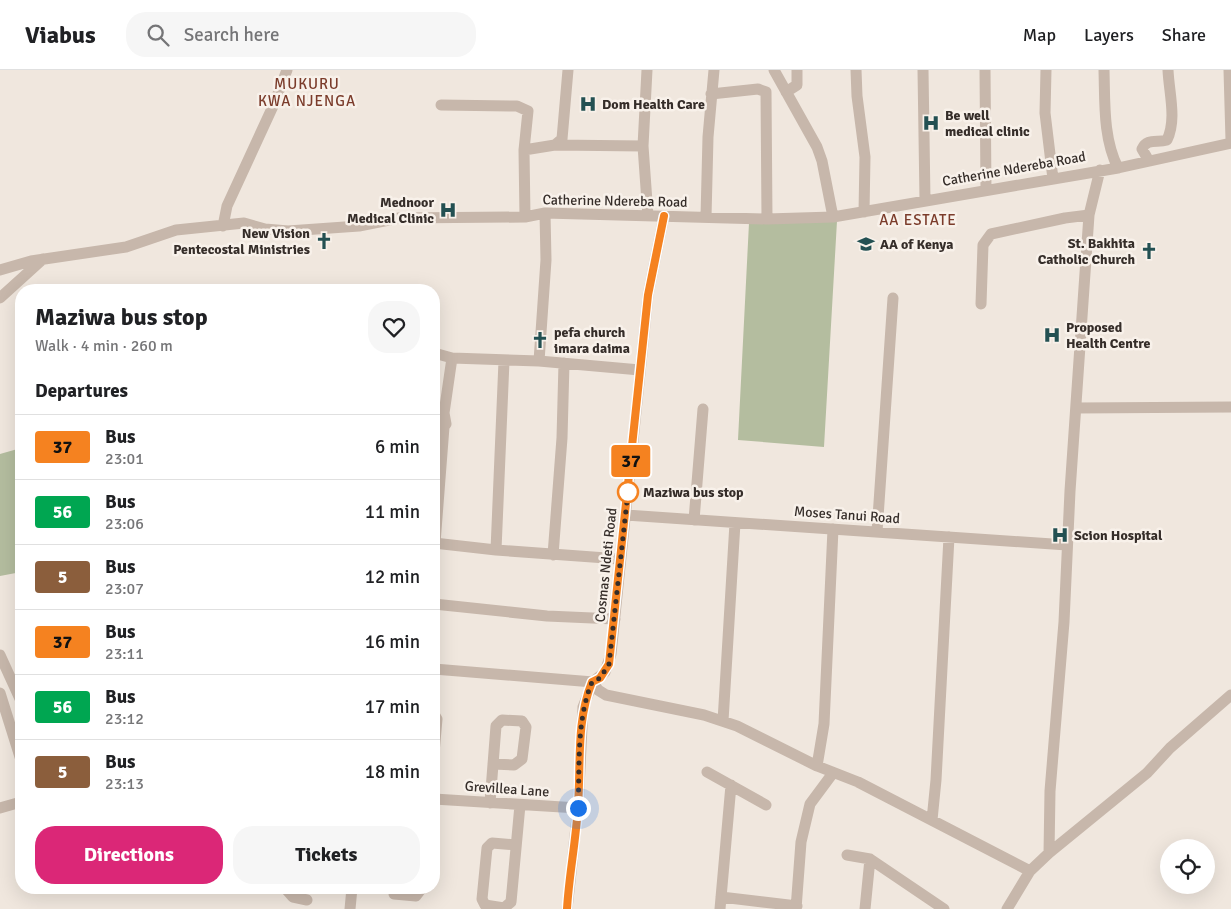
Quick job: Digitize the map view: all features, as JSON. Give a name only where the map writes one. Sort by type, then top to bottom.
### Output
[{"type":"street","points":[[223,226],[226,206],[270,112],[287,70]]},
{"type":"street","points":[[555,145],[562,139],[568,70]]},
{"type":"street","points":[[647,70],[643,146],[648,216]]},
{"type":"street","points":[[706,217],[711,94],[714,70]]},
{"type":"street","points":[[774,70],[817,147],[822,160],[833,217]]},
{"type":"street","points":[[786,92],[797,85],[797,70]]},
{"type":"street","points":[[856,70],[857,96],[865,157],[864,212]]},
{"type":"street","points":[[923,70],[925,200]]},
{"type":"street","points":[[985,70],[986,190]]},
{"type":"street","points":[[1046,70],[1045,113],[1052,179]]},
{"type":"street","points":[[1104,70],[1108,141],[1110,153],[1118,168]]},
{"type":"street","points":[[1149,161],[1142,150],[1143,146],[1150,141],[1167,140],[1171,132],[1173,116],[1168,70]]},
{"type":"street","points":[[1229,70],[1231,142]]},
{"type":"street","points":[[711,94],[758,89],[766,92],[767,219]]},
{"type":"street","points":[[441,105],[517,106],[528,111],[524,150],[526,217]]},
{"type":"street","name":"Catherine Ndereba Road","points":[[0,270],[43,259],[126,247],[176,230],[244,223],[264,229],[288,231],[359,226],[399,218],[424,216],[526,217],[546,214],[767,219],[833,217],[1118,168],[1231,142]]},
{"type":"street","points":[[524,150],[555,145],[643,146]]},
{"type":"street","points":[[1049,853],[1050,791],[1064,622],[1067,545],[1089,215],[1100,170]]},
{"type":"street","points":[[539,361],[546,260],[546,214]]},
{"type":"street","points":[[981,304],[983,245],[991,234],[1065,218],[1089,215]]},
{"type":"street","name":"Cosmas Ndeti Road","points":[[567,909],[578,808],[581,720],[586,697],[592,682],[600,678],[609,664],[650,287],[664,216]]},
{"type":"street","points":[[15,284],[43,259]]},
{"type":"street","points":[[0,298],[15,284]]},
{"type":"street","points":[[877,532],[893,298]]},
{"type":"street","points":[[440,355],[452,358],[539,361],[640,370]]},
{"type":"street","points":[[440,427],[446,424],[444,413],[452,358]]},
{"type":"street","points":[[496,550],[504,361]]},
{"type":"street","points":[[553,555],[562,438],[564,363]]},
{"type":"street","points":[[1076,408],[1231,407]]},
{"type":"street","points":[[694,520],[703,409]]},
{"type":"street","name":"Moses Tanui Road","points":[[626,515],[1067,545]]},
{"type":"street","points":[[723,721],[735,523]]},
{"type":"street","points":[[817,766],[824,724],[833,529]]},
{"type":"street","points":[[932,820],[936,780],[949,537]]},
{"type":"street","points":[[440,544],[553,555],[620,559]]},
{"type":"street","points":[[440,605],[547,616],[615,619]]},
{"type":"street","points":[[0,655],[15,692]]},
{"type":"street","points":[[440,669],[592,682],[598,690],[606,695],[723,721],[817,766],[858,782],[1030,871]]},
{"type":"street","points":[[0,693],[15,741]]},
{"type":"street","points":[[1007,909],[1030,871],[1049,853],[1147,773],[1170,748],[1231,696]]},
{"type":"street","points":[[490,802],[493,764]]},
{"type":"street","points":[[707,772],[766,804]]},
{"type":"street","points":[[721,897],[796,907],[801,842],[810,804],[833,773]]},
{"type":"street","points":[[720,909],[731,785]]},
{"type":"street","name":"Grevillea Lane","points":[[440,799],[578,808]]},
{"type":"street","points":[[0,808],[15,804]]},
{"type":"street","points":[[516,845],[492,844],[487,848],[482,899],[485,905],[504,908],[511,902],[520,805]]},
{"type":"street","points":[[848,855],[870,860],[944,909]]},
{"type":"street","points":[[865,909],[870,860]]},
{"type":"street","points":[[289,894],[303,899]]},
{"type":"street","points":[[350,909],[351,894]]},
{"type":"street","points":[[394,894],[400,896],[416,896],[418,894]]},
{"type":"green space","points":[[837,221],[824,447],[738,440],[749,223]]},
{"type":"green space","points":[[15,450],[15,573],[0,576],[0,454]]},
{"type":"bus line","name":"37","points":[[567,909],[578,808],[581,720],[583,707],[592,682],[600,678],[609,664],[648,295],[654,256],[664,216]]},
{"type":"place","name":"Dom Health Care","points":[[588,104]]},
{"type":"place","name":"Be well medical clinic","points":[[931,123]]},
{"type":"place","name":"Mednoor Medical Clinic","points":[[448,210]]},
{"type":"place","name":"New Vision Pentecostal Ministries","points":[[324,241]]},
{"type":"place","name":"AA of Kenya","points":[[866,244]]},
{"type":"place","name":"St. Bakhita Catholic Church","points":[[1149,251]]},
{"type":"place","name":"Proposed Health Centre","points":[[1052,335]]},
{"type":"place","name":"pefa church imara daima","points":[[540,340]]},
{"type":"place","name":"Maziwa bus stop","points":[[628,492]]},
{"type":"place","name":"Scion Hospital","points":[[1060,535]]},
{"type":"district","name":"MUKURU KWA NJENGA","points":[[307,92]]},
{"type":"district","name":"AA ESTATE","points":[[918,220]]},
{"type":"route","points":[[578,808],[583,707],[592,682],[600,678],[609,664],[628,492]]}]
